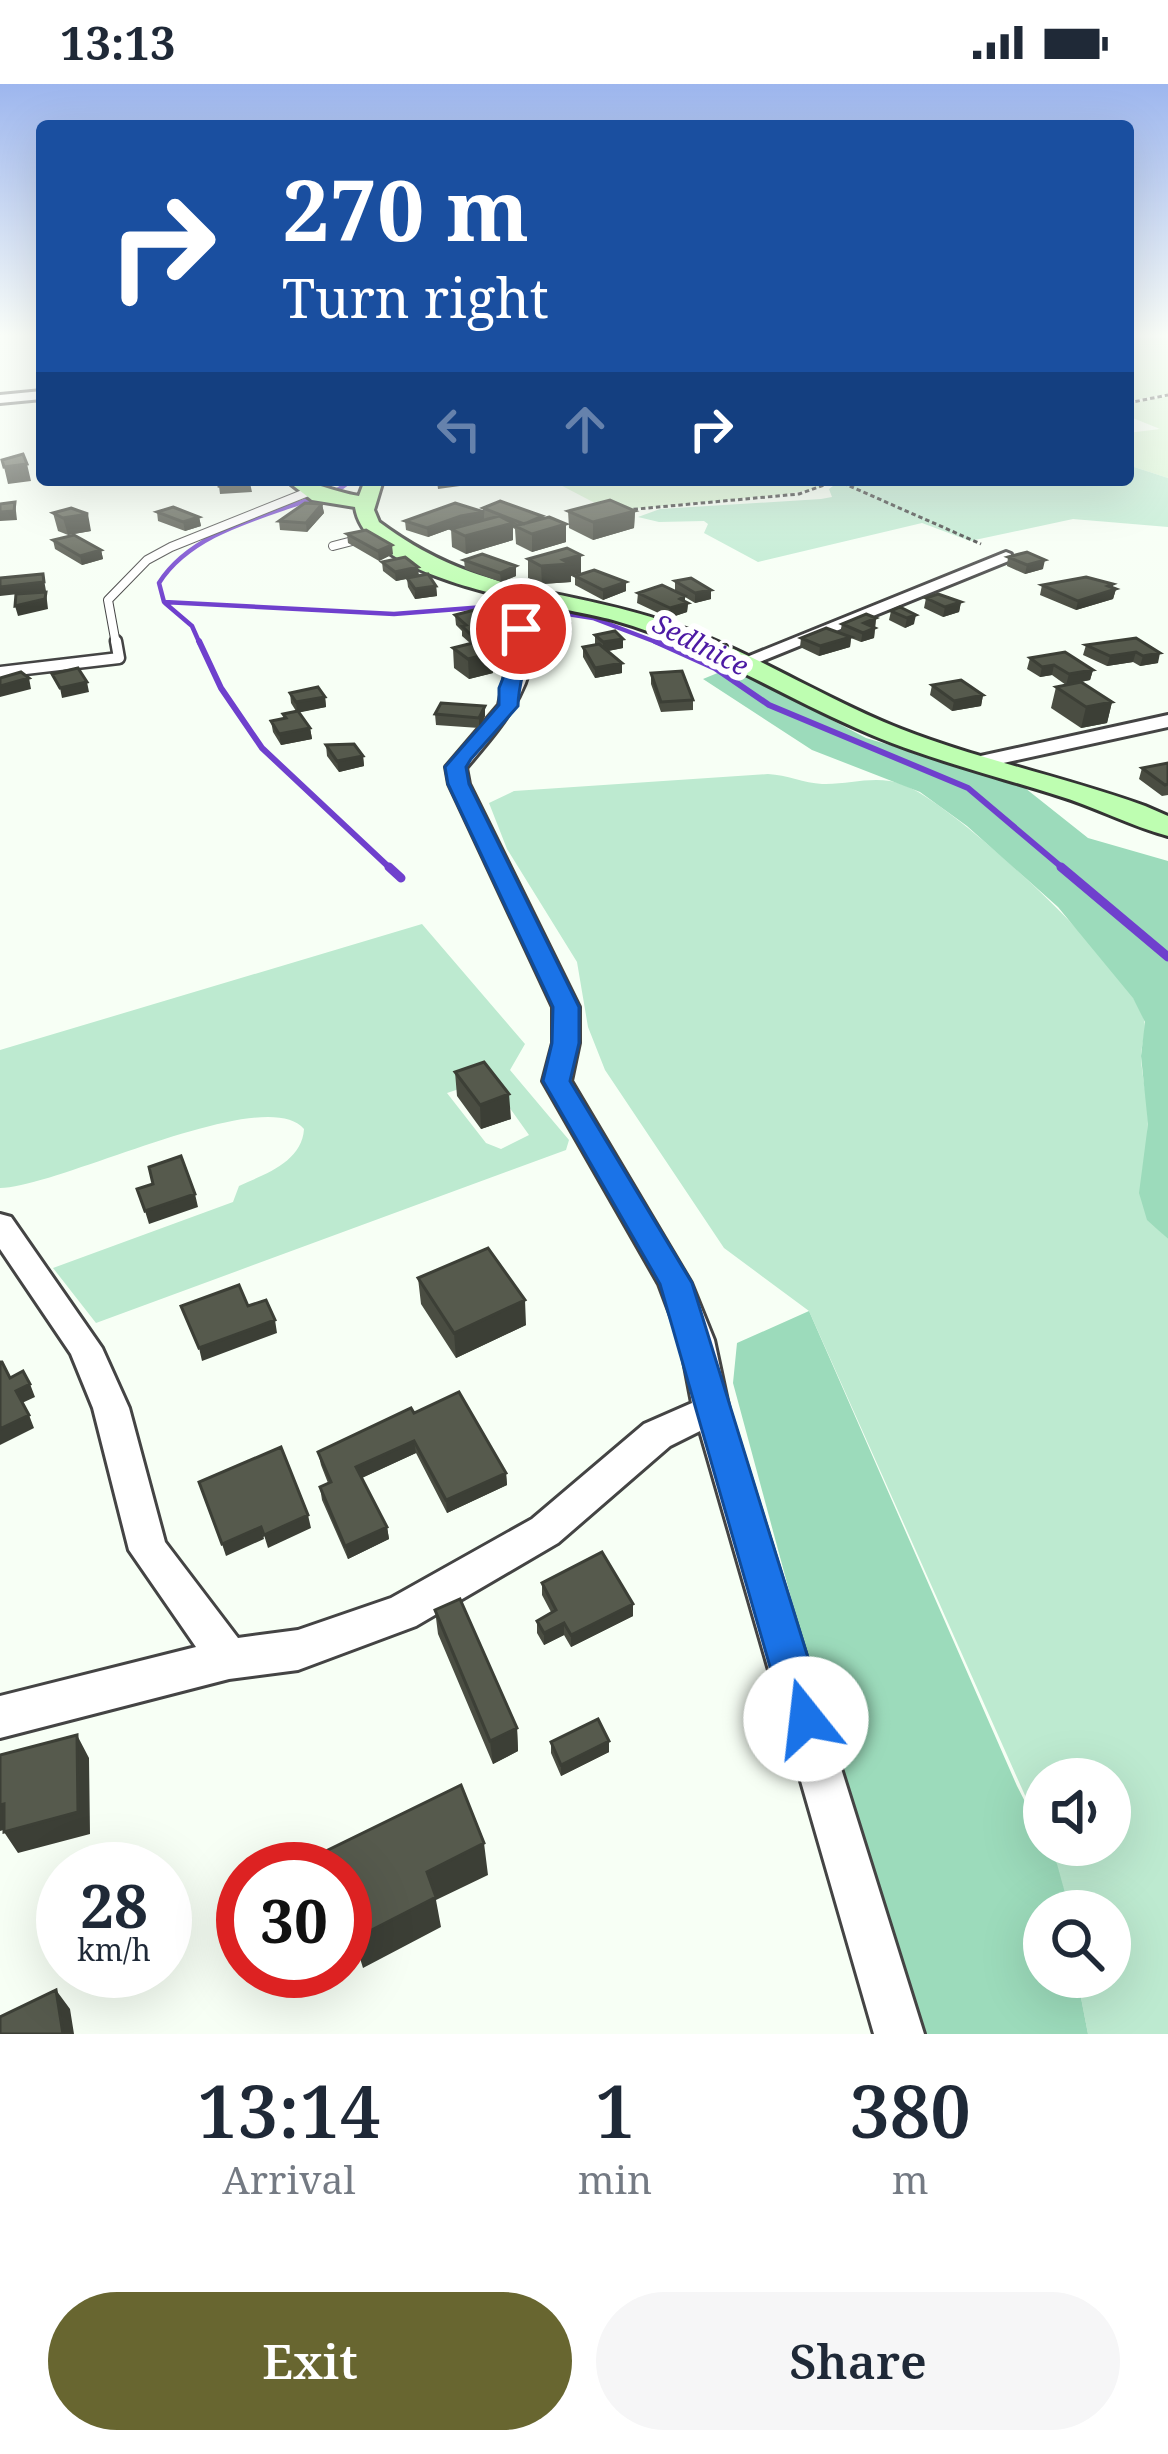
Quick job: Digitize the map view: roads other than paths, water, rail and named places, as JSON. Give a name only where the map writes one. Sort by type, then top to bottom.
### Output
[{"type":"main road","points":[[372,486],[367,520],[381,534],[470,585],[616,614],[746,661],[869,725],[976,763],[1098,797],[1168,827]]},
{"type":"main road","points":[[305,488],[340,501],[366,503]]},
{"type":"street","points":[[746,661],[1006,557]]},
{"type":"street","points":[[521,629],[522,653],[508,688],[508,706],[456,767],[459,784],[566,1007],[566,1043],[556,1081],[675,1283],[697,1340],[711,1410],[899,2034]]},
{"type":"street","points":[[976,763],[1168,722]]},
{"type":"street","points":[[0,1225],[86,1348],[111,1408],[148,1550],[229,1659]]},
{"type":"street","points":[[0,1717],[229,1659],[298,1650],[402,1613],[545,1531],[657,1435],[711,1410]]},
{"type":"lane","points":[[0,672],[119,658],[108,600],[147,560],[305,488]]},
{"type":"lane","points":[[333,546],[381,534]]},
{"type":"waterway","name":"Sedlnice","points":[[342,486],[241,524],[186,553],[159,583],[164,602],[394,614],[510,605],[593,618],[661,644]]},
{"type":"waterway","points":[[165,603],[192,626],[200,644]]},
{"type":"waterway","points":[[199,641],[221,688],[262,748],[392,870]]},
{"type":"waterway","name":"Sedlnice","points":[[655,641],[715,668],[769,705],[968,788],[1065,870]]},
{"type":"waterway","points":[[389,867],[401,878]]},
{"type":"waterway","name":"Sedlnice","points":[[1061,867],[1168,957]]}]
